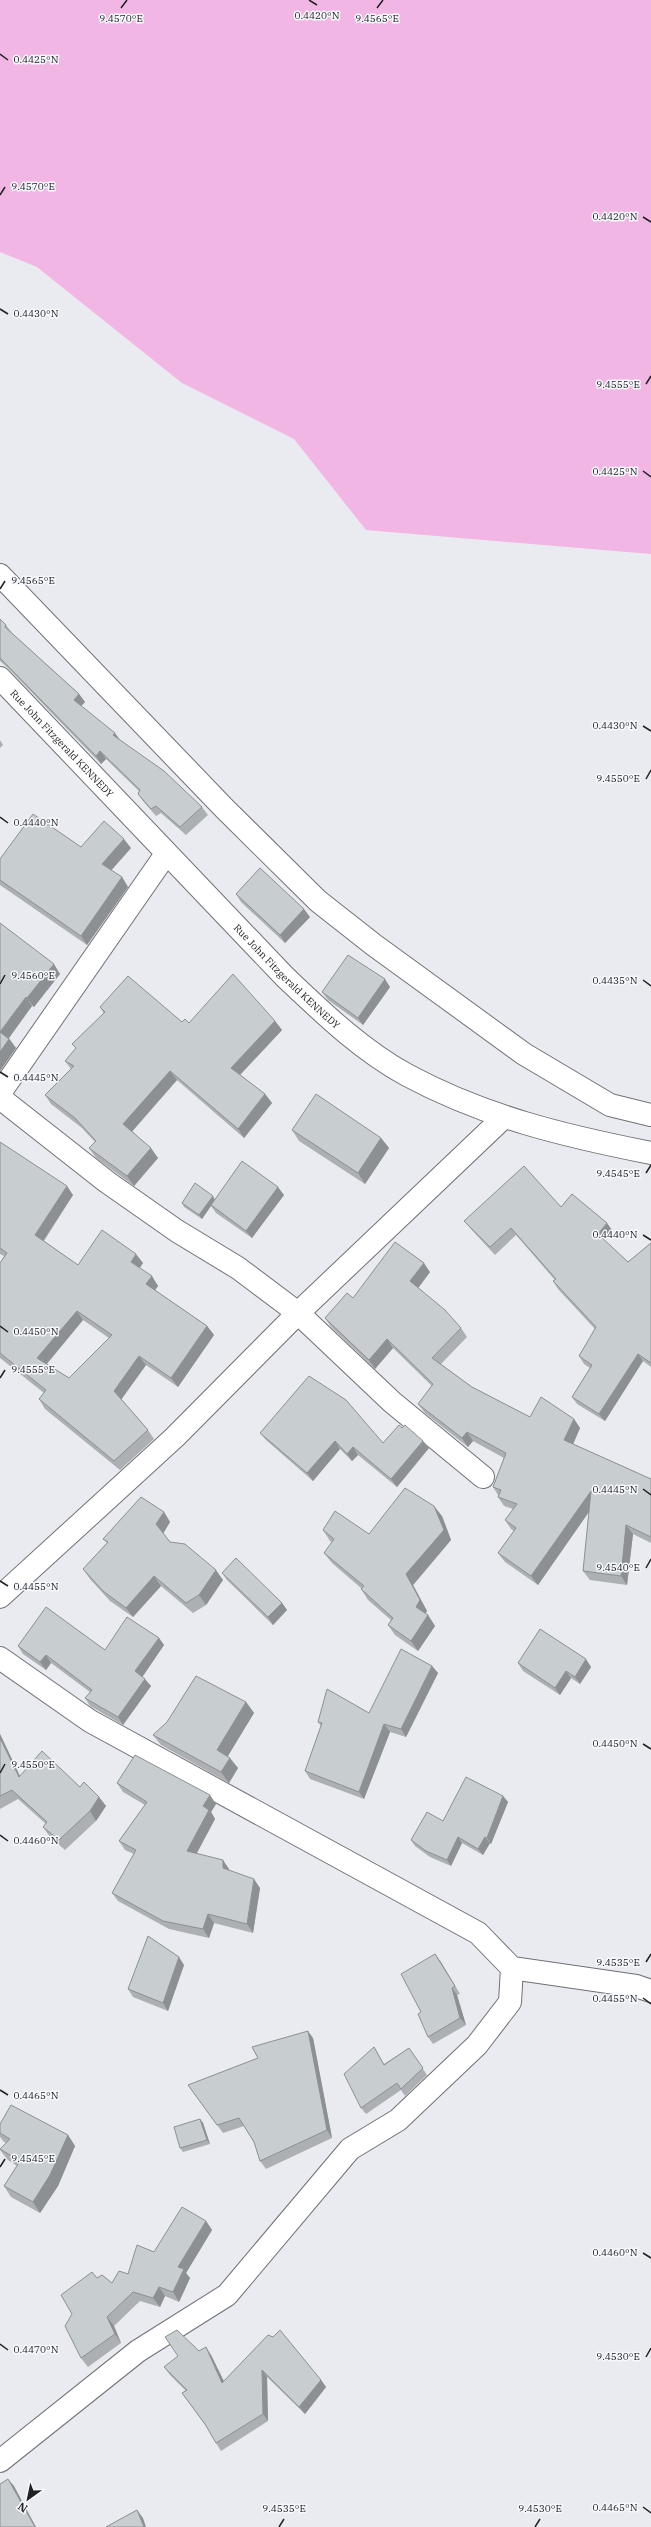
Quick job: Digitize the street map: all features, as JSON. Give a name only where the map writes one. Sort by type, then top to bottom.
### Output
[{"type":"street","points":[[0,575],[224,808],[318,901],[374,945],[524,1054],[610,1105],[651,1115]]},
{"type":"street","name":"Rue John Fitzgerald KENNEDY","points":[[0,678],[166,854],[329,1019],[406,1074],[503,1118],[546,1131],[651,1153]]},
{"type":"street","points":[[0,1093],[166,854]]},
{"type":"street","points":[[0,1098],[107,1182],[177,1231],[238,1268],[298,1313],[392,1402],[483,1477]]},
{"type":"street","points":[[0,1597],[175,1437],[298,1313],[503,1118]]},
{"type":"street","points":[[0,1658],[90,1722],[478,1933],[512,1968],[636,1986],[651,1991]]},
{"type":"street","points":[[0,2461],[138,2351],[228,2295],[350,2149],[398,2120],[477,2045],[510,2002],[512,1968]]},
{"type":"shaded area","points":[[0,0],[651,0],[651,554],[366,530],[294,439],[182,383],[37,267],[0,252]]},
{"type":"building","points":[[0,619],[6,625],[5,627],[79,694],[74,700],[115,733],[113,735],[164,771],[202,807],[180,827],[156,806],[151,809],[138,794],[140,790],[100,751],[96,756],[0,658]]},
{"type":"building","points":[[33,814],[81,847],[104,821],[124,839],[102,864],[122,877],[81,936],[0,880],[0,859]]},
{"type":"building","points":[[260,868],[304,909],[280,935],[236,894]]},
{"type":"building","points":[[0,923],[54,964],[27,998],[26,997],[0,1032]]},
{"type":"building","points":[[348,955],[385,979],[358,1018],[322,992]]},
{"type":"building","points":[[233,974],[275,1021],[231,1068],[265,1094],[238,1129],[170,1071],[123,1124],[151,1148],[127,1176],[89,1148],[96,1141],[75,1118],[45,1095],[74,1066],[65,1061],[76,1048],[72,1044],[105,1012],[100,1007],[128,976],[182,1022],[185,1019],[189,1023]]},
{"type":"building","points":[[0,1032],[9,1039],[0,1052]]},
{"type":"building","points":[[316,1094],[381,1138],[358,1173],[292,1130]]},
{"type":"building","points":[[0,1142],[67,1186],[35,1235],[78,1265],[102,1230],[136,1254],[131,1262],[152,1276],[146,1284],[207,1326],[171,1378],[139,1356],[114,1391],[148,1430],[114,1461],[39,1399],[46,1390],[0,1353],[0,1263],[7,1253],[0,1248]],"holes":[[[77,1311],[112,1335],[69,1378],[37,1358]]]},
{"type":"building","points":[[242,1161],[278,1187],[246,1231],[211,1205]]},
{"type":"building","points":[[524,1166],[561,1207],[572,1194],[607,1223],[598,1234],[628,1262],[651,1243],[651,1363],[638,1354],[599,1414],[572,1397],[592,1365],[579,1356],[596,1327],[553,1281],[556,1279],[511,1228],[490,1247],[464,1221]]},
{"type":"building","points":[[195,1183],[213,1196],[199,1215],[182,1203]]},
{"type":"building","points":[[395,1242],[424,1263],[410,1281],[445,1310],[461,1328],[432,1358],[472,1387],[530,1417],[541,1397],[574,1419],[564,1440],[651,1479],[651,1537],[626,1525],[621,1576],[583,1571],[591,1491],[531,1576],[498,1553],[516,1528],[505,1520],[517,1504],[498,1497],[501,1490],[493,1487],[506,1453],[467,1432],[462,1438],[418,1404],[433,1384],[387,1339],[369,1360],[325,1318],[347,1293],[353,1298]]},
{"type":"building","points":[[309,1376],[346,1400],[383,1443],[399,1425],[402,1428],[405,1425],[423,1441],[391,1479],[353,1447],[347,1454],[335,1441],[307,1473],[260,1433]]},
{"type":"building","points":[[405,1488],[434,1506],[444,1530],[406,1574],[420,1600],[416,1607],[428,1615],[411,1641],[388,1625],[393,1618],[361,1589],[364,1586],[324,1553],[334,1539],[323,1530],[335,1511],[369,1534]]},
{"type":"building","points":[[141,1497],[164,1512],[156,1524],[170,1542],[185,1544],[216,1570],[199,1595],[186,1603],[154,1576],[126,1608],[103,1591],[83,1569],[108,1542],[103,1539]]},
{"type":"building","points":[[236,1558],[282,1603],[268,1617],[222,1573]]},
{"type":"building","points":[[46,1607],[105,1650],[127,1617],[159,1638],[135,1671],[145,1679],[118,1717],[85,1698],[92,1690],[46,1655],[40,1662],[18,1646]]},
{"type":"building","points":[[540,1629],[586,1659],[575,1677],[566,1671],[555,1688],[518,1663]]},
{"type":"building","points":[[401,1649],[432,1666],[401,1729],[384,1724],[359,1792],[305,1771],[322,1723],[318,1722],[327,1689],[369,1713]]},
{"type":"building","points":[[196,1676],[246,1702],[217,1750],[230,1758],[221,1772],[153,1735],[167,1722]]},
{"type":"building","points":[[0,1738],[19,1777],[42,1751],[80,1787],[84,1782],[99,1797],[90,1811],[59,1840],[43,1827],[47,1822],[12,1790],[0,1796]]},
{"type":"building","points":[[135,1755],[210,1795],[203,1806],[209,1810],[187,1851],[223,1860],[223,1868],[254,1879],[247,1924],[208,1914],[203,1929],[163,1921],[112,1893],[136,1850],[119,1841],[147,1802],[117,1783]]},
{"type":"building","points":[[466,1777],[503,1796],[487,1838],[485,1837],[478,1849],[458,1837],[447,1860],[426,1851],[411,1840],[427,1812],[443,1821]]},
{"type":"building","points":[[148,1936],[179,1957],[163,2003],[128,1989]]},
{"type":"building","points":[[435,1954],[455,1986],[452,1988],[460,2018],[428,2037],[418,2014],[421,2012],[401,1974]]},
{"type":"building","points":[[308,2031],[327,2130],[260,2161],[254,2142],[239,2118],[217,2125],[188,2085],[258,2058],[252,2047]]},
{"type":"building","points":[[374,2047],[384,2065],[409,2048],[423,2068],[401,2089],[397,2083],[361,2108],[344,2074]]},
{"type":"building","points":[[11,2105],[68,2135],[50,2175],[33,2202],[4,2186],[20,2161],[0,2149],[10,2139],[0,2133],[0,2124]]},
{"type":"building","points":[[200,2119],[207,2140],[180,2148],[174,2127]]},
{"type":"building","points":[[182,2207],[206,2221],[178,2267],[184,2269],[173,2292],[159,2287],[153,2298],[133,2292],[107,2317],[115,2334],[81,2358],[65,2326],[72,2314],[61,2295],[92,2272],[97,2278],[102,2275],[112,2283],[119,2271],[128,2274],[137,2245],[154,2252]]},
{"type":"building","points":[[177,2330],[199,2351],[206,2347],[222,2383],[268,2335],[273,2337],[280,2330],[321,2380],[299,2407],[262,2370],[263,2414],[216,2443],[205,2424],[182,2393],[187,2390],[164,2367],[178,2356],[165,2337]]},
{"type":"building","points":[[8,2479],[35,2527],[0,2527],[0,2484]]},
{"type":"building","points":[[137,2510],[144,2527],[106,2527]]}]
